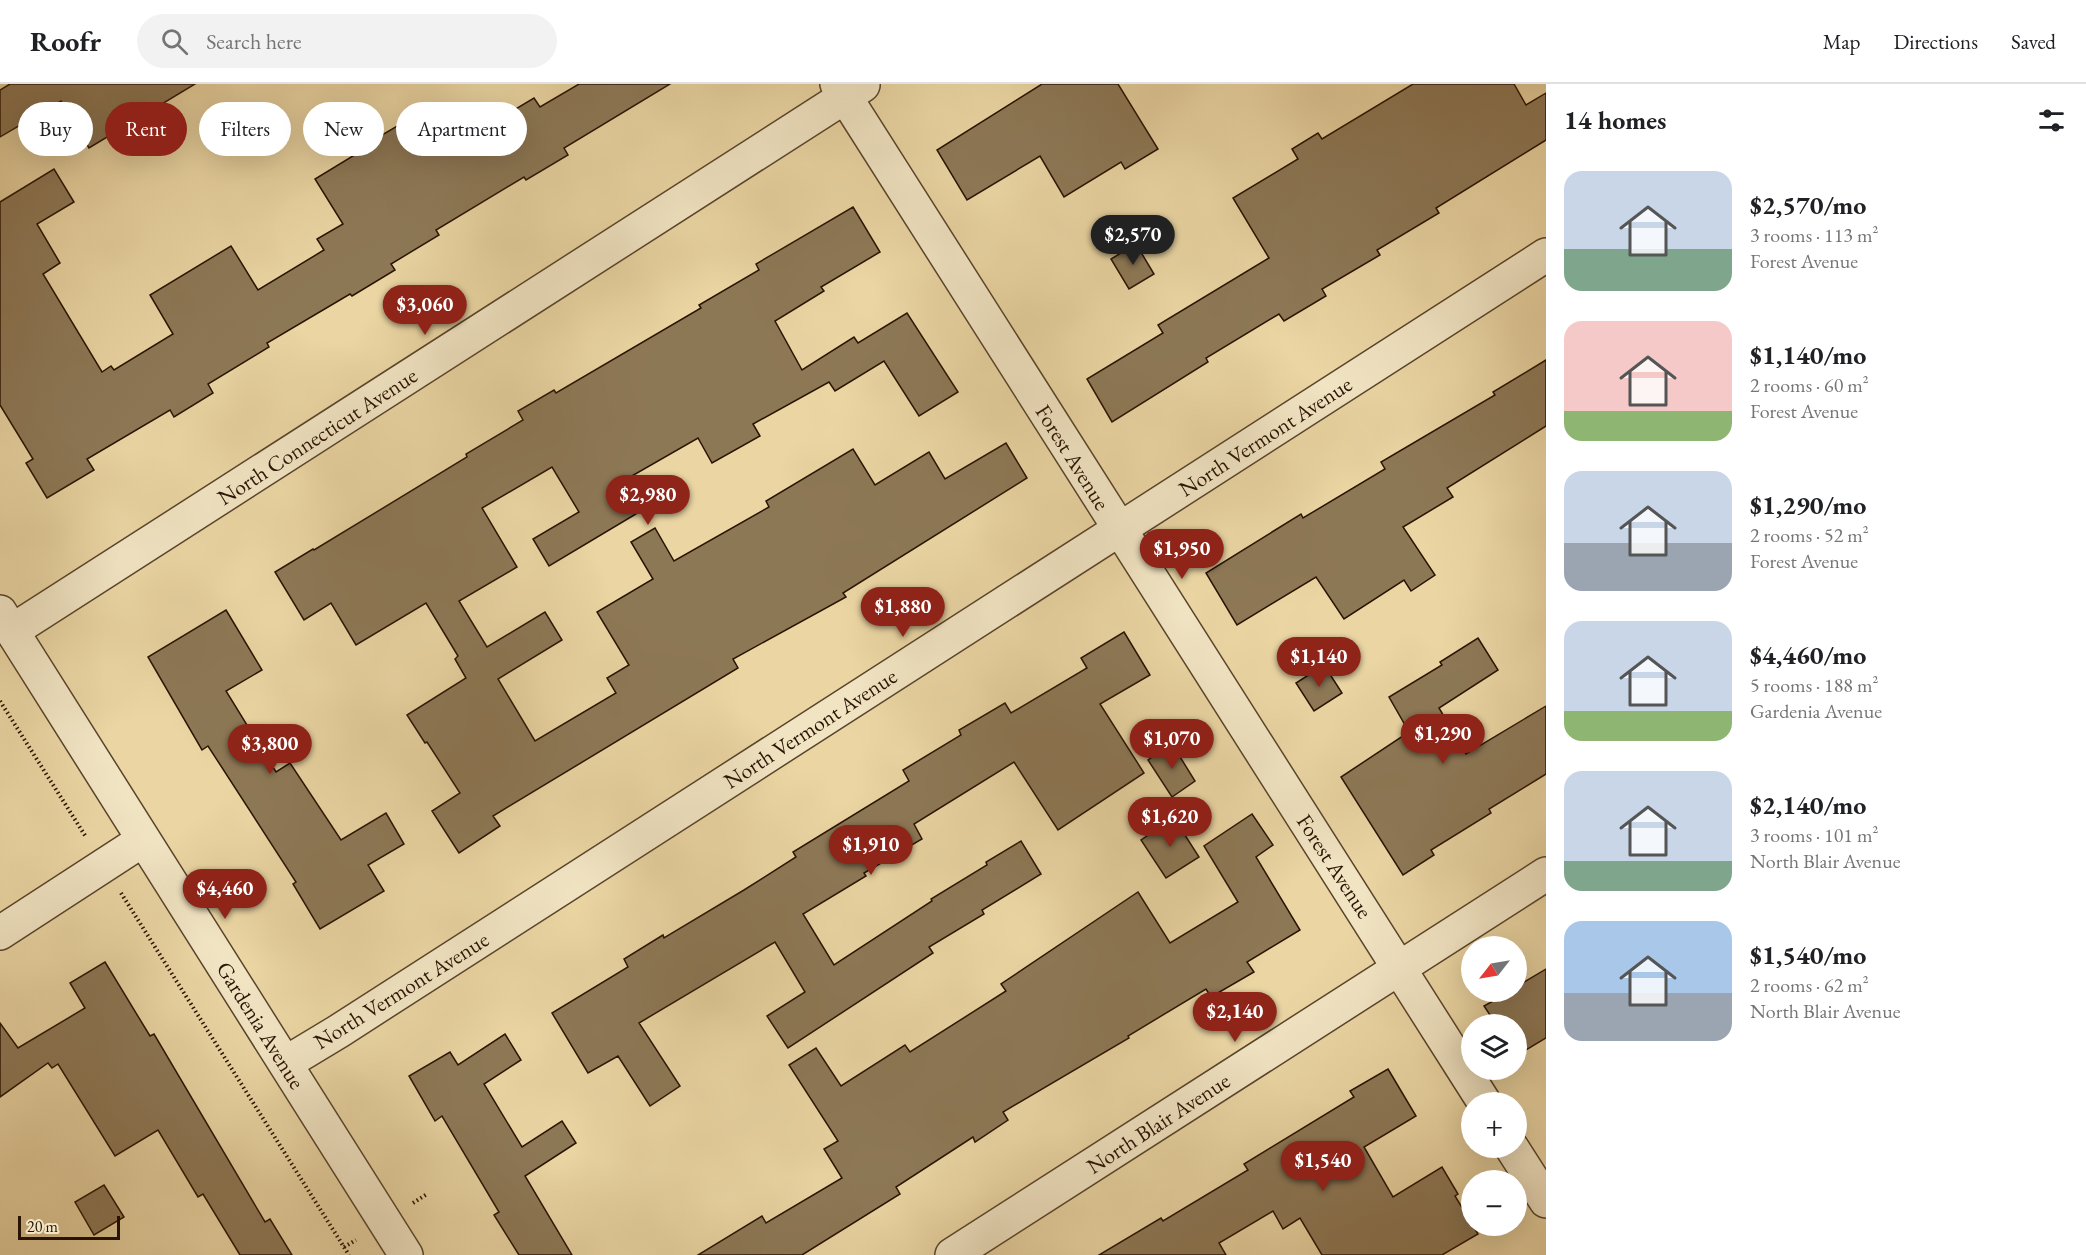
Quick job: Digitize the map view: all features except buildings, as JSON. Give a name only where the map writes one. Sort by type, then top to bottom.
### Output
[{"type":"street","name":"Forest Avenue","points":[[849,88],[1119,529],[1478,1092]]},
{"type":"street","name":"North Connecticut Avenue","points":[[6,622],[849,88]]},
{"type":"street","name":"North Vermont Avenue","points":[[286,1063],[1546,255]]},
{"type":"street","name":"Gardenia Avenue","points":[[6,622],[406,1255]]},
{"type":"street","points":[[0,933],[144,840]]},
{"type":"street","name":"North Blair Avenue","points":[[952,1255],[1546,874]]},
{"type":"street","points":[[1518,1158],[1546,1201]]},
{"type":"path","points":[[0,701],[89,843]]},
{"type":"path","points":[[118,887],[349,1255]]},
{"type":"path","points":[[410,1205],[427,1194]]},
{"type":"path","points":[[344,1247],[361,1237]]}]
